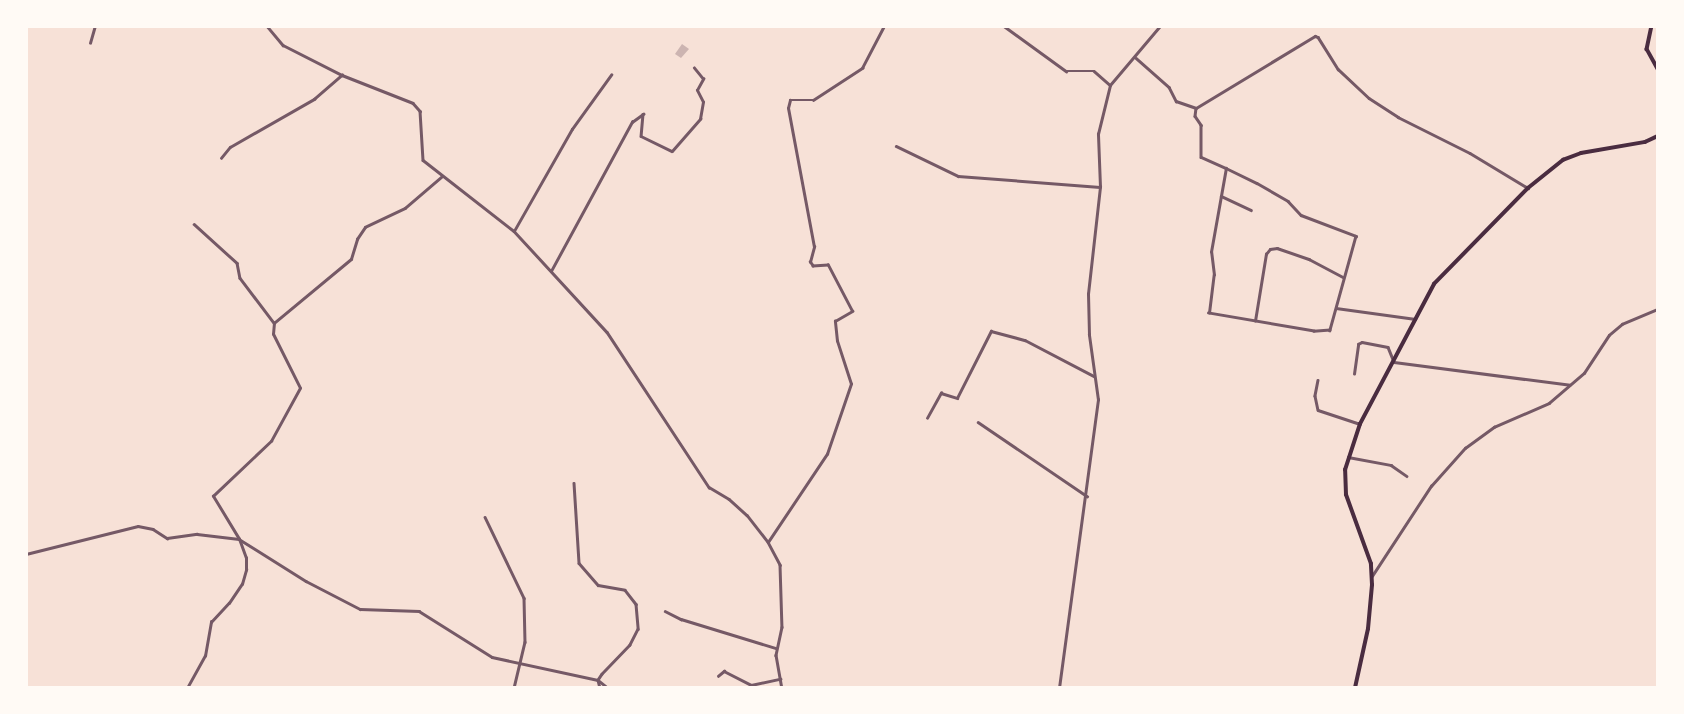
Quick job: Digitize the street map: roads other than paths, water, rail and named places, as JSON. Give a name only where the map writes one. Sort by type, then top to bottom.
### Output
[{"type":"main road","points":[[1652,26],[1647,49],[1658,69]]},
{"type":"main road","points":[[1355,688],[1368,629],[1371,564],[1346,495],[1348,457],[1360,424],[1415,318],[1434,284],[1528,188],[1563,160],[1581,153],[1645,142],[1658,136]]},
{"type":"street","points":[[90,43],[95,26]]},
{"type":"street","points":[[267,26],[283,44],[342,75],[413,103],[420,111],[423,160],[441,177],[514,231],[607,332],[709,487],[729,499],[768,542],[780,565],[782,626],[776,648],[782,688]]},
{"type":"street","points":[[768,542],[827,454],[851,384],[837,341],[835,321],[852,311],[828,265],[813,266],[810,262],[814,247],[788,108],[790,100],[813,100],[862,68],[884,26]]},
{"type":"street","points":[[1004,26],[1066,71],[1094,71],[1110,85]]},
{"type":"street","points":[[1059,688],[1098,400],[1088,294],[1100,187],[1098,134],[1110,85],[1135,59],[1160,26]]},
{"type":"street","points":[[1196,108],[1315,36],[1338,69],[1369,98],[1398,117],[1470,153],[1528,188]]},
{"type":"street","points":[[1135,59],[1169,87],[1176,101],[1196,108]]},
{"type":"street","points":[[551,271],[632,122],[643,114],[641,136],[672,151],[700,119],[703,102],[697,90],[703,79],[694,68]]},
{"type":"street","points":[[221,158],[230,147],[314,99],[342,75]]},
{"type":"street","points":[[514,231],[572,129],[611,75]]},
{"type":"street","points":[[1196,108],[1195,116],[1201,125],[1201,157],[1226,168],[1288,201],[1301,215],[1356,236],[1330,330],[1314,331],[1209,313],[1214,275],[1210,252],[1226,168]]},
{"type":"street","points":[[896,146],[958,176],[1100,187]]},
{"type":"street","points":[[274,323],[351,259],[357,239],[365,227],[405,208],[441,177]]},
{"type":"street","points":[[1221,197],[1251,210]]},
{"type":"street","points":[[187,688],[205,656],[211,622],[242,584],[246,558],[239,539],[213,496],[271,441],[300,388],[273,334],[274,323],[240,278],[237,263],[194,224]]},
{"type":"street","points":[[1255,321],[1266,254],[1270,249],[1277,248],[1309,259],[1343,277]]},
{"type":"street","points":[[1336,308],[1415,318]]},
{"type":"street","points":[[1371,578],[1431,486],[1465,448],[1494,427],[1549,403],[1572,385],[1622,324],[1658,309]]},
{"type":"street","points":[[927,418],[941,393],[957,398],[991,331],[1025,340],[1094,376]]},
{"type":"street","points":[[1354,374],[1358,344],[1362,342],[1388,347],[1394,362],[1572,385]]},
{"type":"street","points":[[1318,380],[1315,396],[1318,410],[1360,424]]},
{"type":"street","points":[[978,422],[1087,496]]},
{"type":"street","points":[[1348,457],[1391,465],[1408,476]]},
{"type":"street","points":[[574,482],[579,563],[598,585],[625,590],[636,604],[638,629],[630,645],[598,680]]},
{"type":"street","points":[[485,517],[524,598],[525,642],[522,664],[514,688]]},
{"type":"street","points":[[26,554],[138,526],[153,528],[167,538],[197,534],[239,539],[306,581],[360,609],[419,611],[492,657],[598,680],[608,688]]},
{"type":"street","points":[[666,611],[681,620],[776,648]]},
{"type":"street","points":[[718,676],[724,671],[751,685],[780,679]]},
{"type":"street","points":[[598,680],[600,688]]}]
